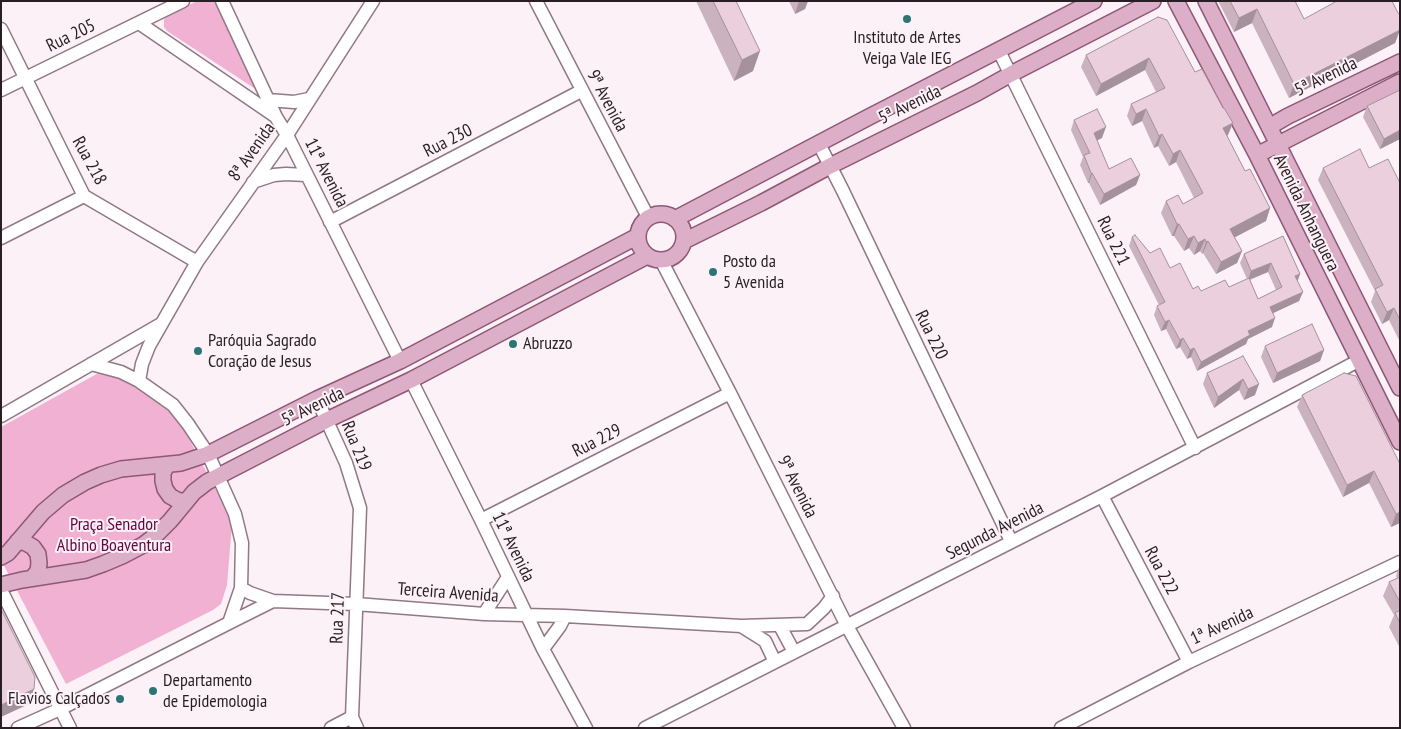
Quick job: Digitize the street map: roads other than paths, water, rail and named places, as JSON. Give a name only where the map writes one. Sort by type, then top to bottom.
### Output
[{"type":"main road","name":"5ª Avenida","points":[[676,219],[1094,1]]},
{"type":"main road","name":"5ª Avenida","points":[[684,241],[977,93],[1010,74],[1153,1]]},
{"type":"main road","name":"Avenida Anhanguera","points":[[1176,1],[1257,156],[1400,442]]},
{"type":"main road","name":"Avenida Anhanguera","points":[[1206,1],[1400,388]]},
{"type":"main road","name":"5ª Avenida","points":[[1269,127],[1400,62]]},
{"type":"main road","points":[[1257,156],[1400,82]]},
{"type":"main road","points":[[662,214],[676,219],[682,229],[684,241],[674,256],[654,258],[642,250],[639,244],[639,229],[648,217],[662,214]]},
{"type":"main road","name":"5ª Avenida","points":[[1,557],[8,553],[43,512],[63,495],[85,482],[121,469],[181,463],[208,454],[317,399],[400,361],[638,236]]},
{"type":"main road","name":"5ª Avenida","points":[[1,584],[86,570],[122,556],[155,536],[194,492],[207,482],[327,420],[654,258]]},
{"type":"main road","points":[[167,465],[163,481],[165,489],[170,496],[185,502]]},
{"type":"main road","points":[[18,541],[33,547],[38,554],[40,562],[33,578]]},
{"type":"street","name":"Rua 205","points":[[1,90],[184,1]]},
{"type":"street","name":"11ª Avenida","points":[[222,1],[276,117],[400,361]]},
{"type":"street","name":"8ª Avenida","points":[[140,381],[142,364],[149,346],[196,262],[286,135],[374,1]]},
{"type":"street","name":"9ª Avenida","points":[[536,1],[648,217]]},
{"type":"street","points":[[139,23],[276,117]]},
{"type":"street","name":"Rua 218","points":[[1,29],[84,196],[196,262]]},
{"type":"street","name":"Rua 221","points":[[999,50],[1195,448]]},
{"type":"street","name":"Rua 230","points":[[330,222],[582,91]]},
{"type":"street","points":[[268,100],[294,102],[309,99]]},
{"type":"street","name":"Rua 220","points":[[819,144],[1011,542]]},
{"type":"street","points":[[253,182],[274,175],[306,175]]},
{"type":"street","points":[[1,238],[84,196]]},
{"type":"street","name":"9ª Avenida","points":[[654,258],[730,393],[847,626],[904,728]]},
{"type":"street","points":[[1,416],[161,324]]},
{"type":"street","name":"Segunda Avenida","points":[[645,728],[1102,496],[1358,361]]},
{"type":"street","points":[[91,364],[121,372],[140,381],[173,405],[208,454],[235,514],[242,543],[242,588],[229,623]]},
{"type":"street","name":"11ª Avenida","points":[[411,380],[543,649],[586,728]]},
{"type":"street","name":"Rua 229","points":[[481,520],[730,393]]},
{"type":"street","name":"Rua 219","points":[[317,399],[346,463],[360,508]]},
{"type":"street","name":"Rua 222","points":[[1102,496],[1189,662]]},
{"type":"street","name":"Rua 217","points":[[355,723],[356,604],[360,508]]},
{"type":"street","name":"1ª Avenida","points":[[1061,728],[1189,662],[1400,562]]},
{"type":"street","points":[[484,614],[508,577]]},
{"type":"street","name":"Terceira Avenida","points":[[242,588],[250,593],[273,601],[356,604],[484,614],[527,614],[741,626],[807,624],[824,608],[833,596]]},
{"type":"street","points":[[1,590],[70,728]]},
{"type":"street","name":"Terceira Avenida","points":[[18,728],[60,709],[273,601]]},
{"type":"street","points":[[543,649],[565,616]]},
{"type":"street","name":"Terceira Avenida","points":[[741,626],[765,641],[775,662]]},
{"type":"street","points":[[780,626],[794,652]]},
{"type":"street","points":[[331,728],[355,723]]},
{"type":"place","name":"Instituto de Artes Veiga Vale IEG","points":[[907,19]]},
{"type":"place","name":"Posto da 5 Avenida","points":[[713,272]]},
{"type":"place","name":"Abruzzo","points":[[513,344]]},
{"type":"place","name":"Paróquia Sagrado Coração de Jesus","points":[[198,351]]},
{"type":"place","name":"Departamento de Epidemologia","points":[[153,691]]},
{"type":"place","name":"Flavios Calçados","points":[[120,699]]},
{"type":"park label","name":"Praça Senador Albino Boaventura","points":[[114,535]]}]
